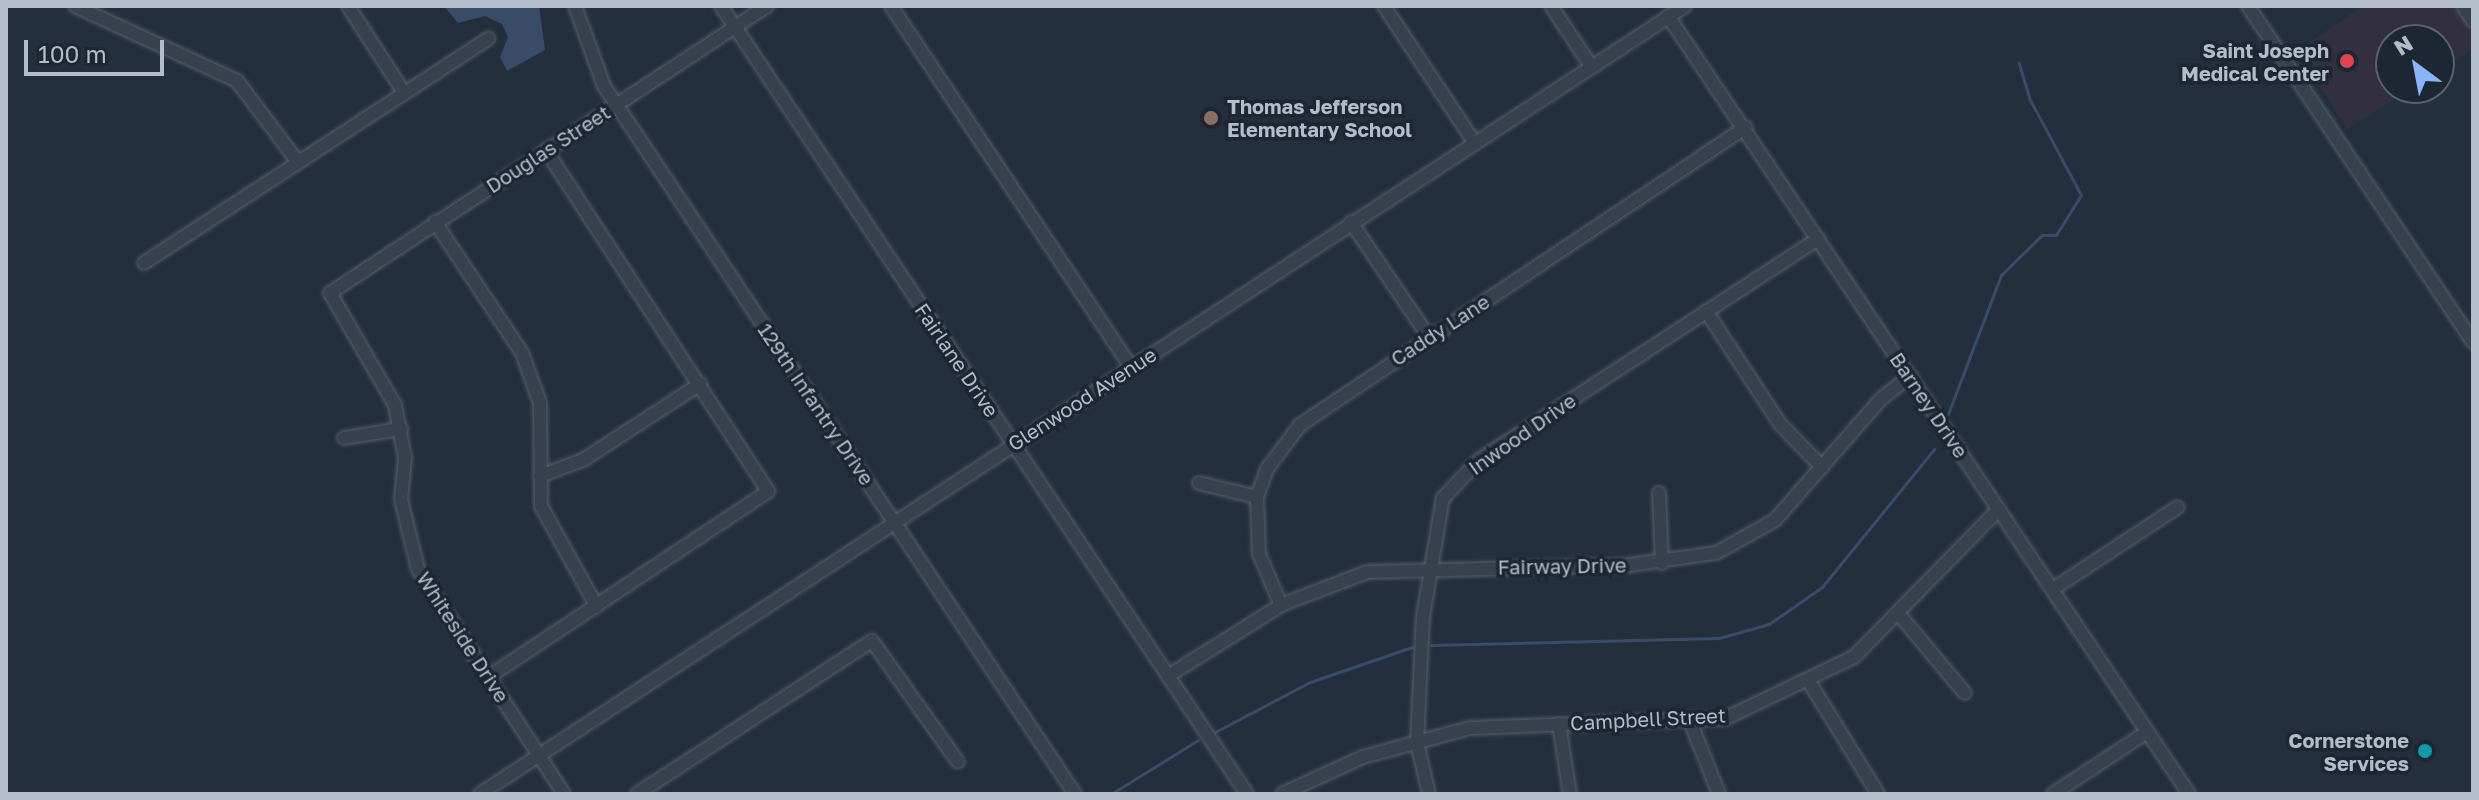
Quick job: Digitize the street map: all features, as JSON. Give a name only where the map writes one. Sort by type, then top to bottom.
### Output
[{"type":"street","points":[[75,6],[237,81],[297,161]]},
{"type":"street","points":[[348,6],[403,91]]},
{"type":"street","name":"129th Infantry Drive","points":[[575,6],[593,67],[617,105],[1075,794]]},
{"type":"street","name":"Fairlane Drive","points":[[721,6],[1247,794]]},
{"type":"street","name":"Douglas Street","points":[[330,293],[767,6]]},
{"type":"street","points":[[891,6],[1131,367]]},
{"type":"street","points":[[1384,6],[1474,142]]},
{"type":"street","points":[[1551,6],[1591,66]]},
{"type":"street","name":"Glenwood Avenue","points":[[480,794],[1685,6]]},
{"type":"street","points":[[2248,6],[2473,342]]},
{"type":"street","points":[[2463,6],[2473,21]]},
{"type":"street","name":"Barney Drive","points":[[1668,16],[1746,127],[2189,794]]},
{"type":"street","points":[[144,263],[403,91],[488,39]]},
{"type":"street","name":"Caddy Lane","points":[[1281,605],[1259,554],[1257,497],[1267,469],[1300,425],[1746,127]]},
{"type":"street","points":[[490,676],[768,491],[546,150]]},
{"type":"street","points":[[435,222],[534,382],[540,476],[550,530],[597,607]]},
{"type":"street","points":[[1351,222],[1429,337]]},
{"type":"street","name":"Inwood Drive","points":[[1429,794],[1417,743],[1428,567],[1435,518],[1458,480],[1706,311],[1818,239]]},
{"type":"street","name":"Whiteside Drive","points":[[330,293],[383,378],[401,429],[409,547],[564,794]]},
{"type":"street","points":[[1706,311],[1781,425],[1822,467]]},
{"type":"street","name":"Fairway Drive","points":[[1168,676],[1281,605],[1367,572],[1428,567],[1662,563],[1746,539],[1775,520],[1910,376]]},
{"type":"street","points":[[540,476],[583,460],[700,384]]},
{"type":"street","points":[[344,438],[401,429]]},
{"type":"street","points":[[1199,483],[1257,497]]},
{"type":"street","points":[[1659,493],[1662,563]]},
{"type":"street","points":[[2053,589],[2178,507]]},
{"type":"street","name":"Campbell Street","points":[[1282,794],[1363,757],[1470,728],[1726,718],[1854,657],[1999,509]]},
{"type":"street","points":[[1898,613],[1965,693]]},
{"type":"street","points":[[637,794],[872,641],[958,762]]},
{"type":"street","points":[[1808,680],[1878,794]]},
{"type":"street","points":[[1690,721],[1719,794]]},
{"type":"street","points":[[1559,724],[1570,794]]},
{"type":"street","points":[[2053,794],[2147,732]]},
{"type":"shaded area","name":"Saint Joseph Medical Center","points":[[2363,6],[2473,6],[2473,49],[2455,61],[2455,24],[2375,24],[2375,104],[2387,104],[2347,129],[2297,51]]},
{"type":"water","points":[[444,6],[539,6],[545,50],[507,71],[500,57],[508,37],[502,24],[485,16],[458,23]]},
{"type":"waterway","points":[[1948,414],[2001,275],[2042,235],[2056,235],[2081,195],[2030,100],[2019,63]]},
{"type":"waterway","points":[[1431,645],[1719,638],[1769,624],[1822,587],[1934,449]]},
{"type":"waterway","points":[[1215,732],[1310,682],[1412,647]]},
{"type":"waterway","points":[[1111,794],[1198,740]]},
{"type":"place","name":"Saint Joseph Medical Center","points":[[2347,61]]},
{"type":"place","name":"Thomas Jefferson Elementary School","points":[[1211,118]]},
{"type":"place","name":"Cornerstone Services","points":[[2425,751]]}]
